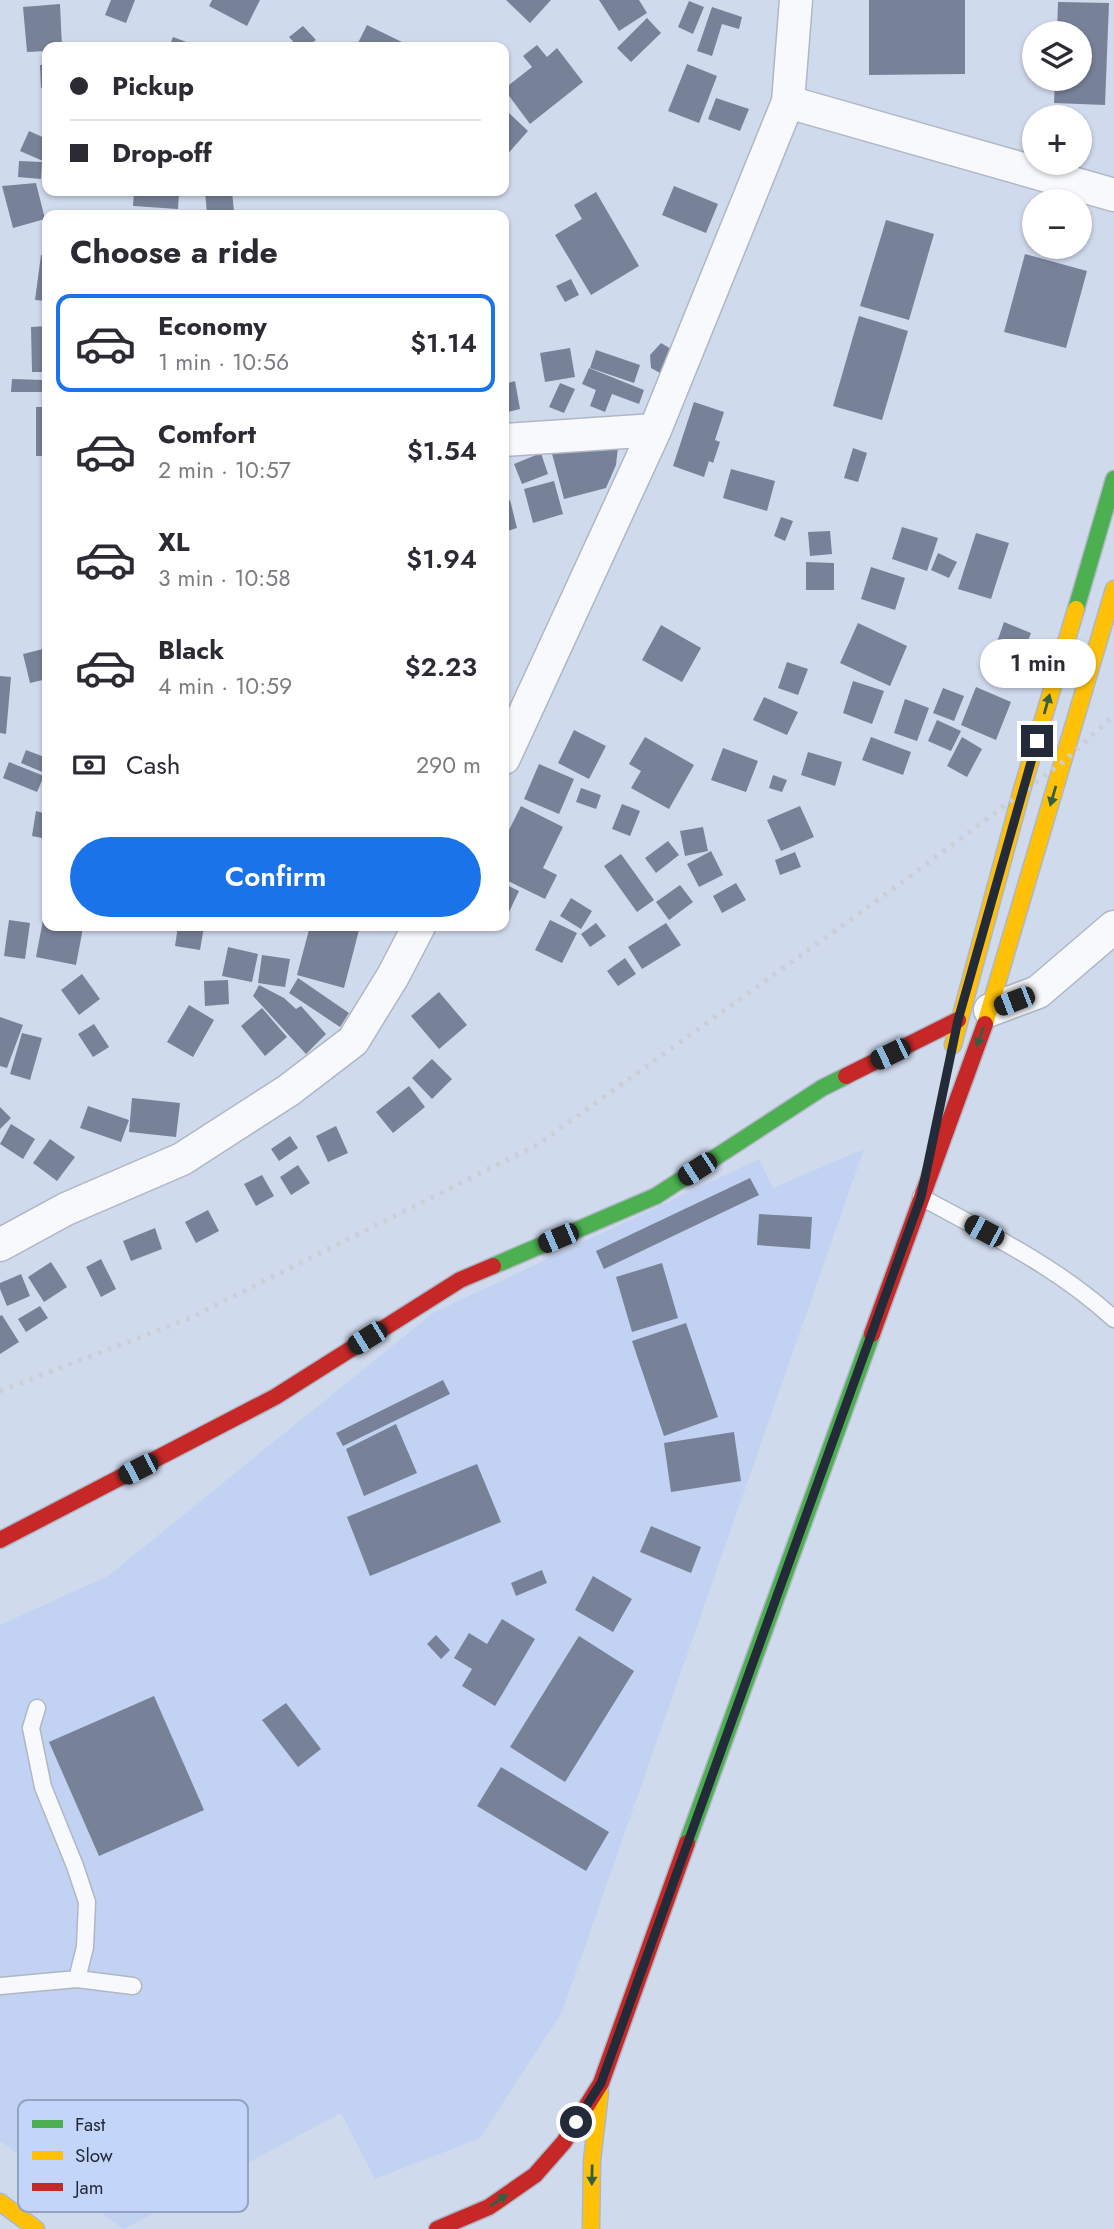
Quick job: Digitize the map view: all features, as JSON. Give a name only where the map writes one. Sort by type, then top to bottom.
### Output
[{"type":"street","points":[[509,747],[655,430],[788,102],[796,0]]},
{"type":"street","points":[[788,102],[1114,195]]},
{"type":"street","points":[[509,440],[655,430]]},
{"type":"street","points":[[949,1061],[1021,793],[1114,479]]},
{"type":"street","points":[[437,2229],[489,2207],[534,2175],[564,2142],[601,2083],[990,1010],[1114,589]]},
{"type":"street","points":[[990,1010],[1038,992],[1114,927]]},
{"type":"street","points":[[0,1245],[66,1209],[183,1159],[300,1082],[353,1041],[393,976],[416,931]]},
{"type":"street","points":[[0,1540],[275,1397],[460,1280],[656,1196],[822,1088],[958,1020]]},
{"type":"street","points":[[921,1197],[944,1088]]},
{"type":"street","points":[[591,2229],[592,2161],[601,2083]]},
{"type":"lane","points":[[921,1197],[1026,1254],[1114,1319]]},
{"type":"lane","points":[[37,1708],[31,1728],[43,1787],[87,1902],[85,1947],[78,1979]]},
{"type":"lane","points":[[0,1986],[78,1979],[133,1986]]},
{"type":"shaded area","points":[[864,1149],[562,2012],[480,2138],[375,2179],[341,2113],[248,2163],[248,2100],[18,2100],[18,2154],[0,2141],[0,1625],[108,1576],[433,1313],[759,1159],[773,1188]]},
{"type":"shaded area","points":[[100,2212],[156,2212],[124,2229]]},
{"type":"building","points":[[111,0],[135,0],[126,23],[105,15]]},
{"type":"building","points":[[212,0],[260,0],[247,26],[209,6]]},
{"type":"building","points":[[506,0],[551,0],[530,23]]},
{"type":"building","points":[[599,0],[639,0],[647,13],[619,31]]},
{"type":"building","points":[[869,0],[965,0],[965,74],[869,75]]},
{"type":"building","points":[[689,1],[704,7],[693,34],[678,27]]},
{"type":"building","points":[[1058,2],[1109,3],[1105,105],[1054,103],[1054,91],[1092,91],[1092,21],[1057,21]]},
{"type":"building","points":[[60,4],[62,42],[42,42],[42,51],[27,52],[23,7]]},
{"type":"building","points":[[712,7],[742,17],[739,29],[722,24],[712,56],[697,51]]},
{"type":"building","points":[[647,18],[661,33],[631,62],[617,48]]},
{"type":"building","points":[[367,25],[402,42],[358,42]]},
{"type":"building","points":[[303,26],[316,40],[294,42],[289,37]]},
{"type":"building","points":[[173,37],[186,42],[171,42]]},
{"type":"building","points":[[537,45],[547,57],[557,48],[583,82],[530,124],[509,96],[509,85],[532,67],[523,56]]},
{"type":"building","points":[[687,64],[717,76],[699,123],[668,111]]},
{"type":"building","points":[[40,65],[42,65],[42,88]]},
{"type":"building","points":[[716,98],[749,109],[740,131],[708,119]]},
{"type":"building","points":[[509,113],[528,131],[509,152]]},
{"type":"building","points":[[29,131],[42,137],[42,161],[20,151]]},
{"type":"building","points":[[19,161],[42,162],[41,179],[18,177]]},
{"type":"building","points":[[36,183],[43,210],[42,220],[13,228],[2,186]]},
{"type":"building","points":[[674,186],[718,204],[706,233],[662,215]]},
{"type":"building","points":[[596,192],[639,266],[591,295],[555,235],[582,219],[574,205]]},
{"type":"building","points":[[134,196],[179,196],[178,209],[133,206]]},
{"type":"building","points":[[205,196],[232,196],[234,210],[207,210]]},
{"type":"building","points":[[886,220],[934,234],[909,320],[860,306]]},
{"type":"building","points":[[41,255],[42,301],[35,300]]},
{"type":"building","points":[[1024,259],[1043,259],[1087,271],[1066,348],[1004,332]]},
{"type":"building","points":[[571,279],[579,295],[565,302],[556,286]]},
{"type":"building","points":[[859,316],[908,331],[882,420],[833,406]]},
{"type":"building","points":[[42,326],[42,372],[32,372],[31,327]]},
{"type":"building","points":[[661,343],[676,352],[670,371],[660,373],[651,368],[650,355]]},
{"type":"building","points":[[570,348],[575,377],[545,382],[540,353]]},
{"type":"building","points":[[596,350],[640,365],[634,383],[590,368]]},
{"type":"building","points":[[589,368],[644,390],[639,404],[612,394],[605,412],[590,406],[596,390],[582,384]]},
{"type":"building","points":[[12,379],[42,380],[42,392],[11,392]]},
{"type":"building","points":[[515,381],[520,409],[509,412],[509,383]]},
{"type":"building","points":[[560,383],[575,389],[564,413],[549,407]]},
{"type":"building","points":[[694,402],[724,412],[715,440],[720,442],[713,463],[709,461],[704,477],[673,466]]},
{"type":"building","points":[[36,407],[42,407],[42,456],[36,456]]},
{"type":"building","points":[[550,446],[618,447],[616,465],[606,488],[564,499]]},
{"type":"building","points":[[853,448],[867,453],[858,482],[844,478]]},
{"type":"building","points":[[541,453],[548,474],[522,484],[514,464]]},
{"type":"building","points":[[731,469],[775,481],[767,511],[723,498]]},
{"type":"building","points":[[554,481],[563,514],[533,523],[524,489]]},
{"type":"building","points":[[509,500],[517,528],[509,530]]},
{"type":"building","points":[[781,517],[793,521],[785,541],[774,536]]},
{"type":"building","points":[[902,527],[938,538],[927,571],[892,559]]},
{"type":"building","points":[[830,531],[832,554],[810,556],[808,532]]},
{"type":"building","points":[[976,533],[1009,543],[991,599],[958,589]]},
{"type":"building","points":[[938,553],[957,562],[949,578],[931,570]]},
{"type":"building","points":[[806,562],[834,563],[834,590],[806,590]]},
{"type":"building","points":[[871,567],[905,578],[895,610],[861,599]]},
{"type":"building","points":[[1004,622],[1031,633],[1015,675],[989,665]]},
{"type":"building","points":[[858,623],[907,646],[890,686],[840,663]]},
{"type":"building","points":[[661,625],[701,648],[682,682],[642,660]]},
{"type":"building","points":[[42,649],[42,680],[30,683],[23,654]]},
{"type":"building","points":[[787,662],[808,669],[798,695],[778,688]]},
{"type":"building","points":[[0,676],[11,677],[6,734],[0,733]]},
{"type":"building","points":[[853,681],[884,691],[872,724],[843,713]]},
{"type":"building","points":[[976,687],[1011,702],[996,740],[961,725]]},
{"type":"building","points":[[943,688],[964,696],[954,721],[933,713]]},
{"type":"building","points":[[764,697],[798,712],[787,735],[753,720]]},
{"type":"building","points":[[905,699],[929,708],[917,741],[894,733]]},
{"type":"building","points":[[937,720],[961,731],[951,751],[928,741]]},
{"type":"building","points":[[574,730],[606,746],[589,779],[558,763]]},
{"type":"building","points":[[645,737],[694,765],[669,809],[631,788],[641,771],[629,764]]},
{"type":"building","points":[[871,737],[911,752],[903,775],[862,760]]},
{"type":"building","points":[[962,737],[982,749],[967,777],[947,766]]},
{"type":"building","points":[[723,748],[758,761],[746,792],[711,780]]},
{"type":"building","points":[[26,750],[42,756],[42,772],[21,763]]},
{"type":"building","points":[[808,752],[842,762],[835,786],[801,775]]},
{"type":"building","points":[[9,762],[42,775],[37,792],[3,778]]},
{"type":"building","points":[[539,764],[574,779],[559,814],[524,799]]},
{"type":"building","points":[[773,775],[787,780],[782,792],[769,788]]},
{"type":"building","points":[[581,788],[601,795],[596,809],[576,802]]},
{"type":"building","points":[[622,804],[640,811],[630,836],[612,829]]},
{"type":"building","points":[[521,806],[563,827],[543,868],[557,875],[545,899],[509,881],[509,830]]},
{"type":"building","points":[[800,806],[814,837],[781,851],[767,820]]},
{"type":"building","points":[[36,811],[42,813],[42,838],[32,836]]},
{"type":"building","points":[[703,827],[708,851],[685,856],[680,831]]},
{"type":"building","points":[[668,841],[679,855],[656,873],[645,858]]},
{"type":"building","points":[[711,851],[723,875],[699,887],[687,864]]},
{"type":"building","points":[[795,852],[801,867],[780,875],[775,860]]},
{"type":"building","points":[[621,854],[654,900],[637,912],[604,866]]},
{"type":"building","points":[[736,883],[746,900],[722,913],[713,896]]},
{"type":"building","points":[[680,885],[693,902],[669,920],[656,902]]},
{"type":"building","points":[[509,886],[519,891],[509,912]]},
{"type":"building","points":[[571,898],[592,911],[581,929],[560,916]]},
{"type":"building","points":[[9,920],[30,923],[25,959],[4,956]]},
{"type":"building","points":[[550,920],[577,933],[562,963],[535,950]]},
{"type":"building","points":[[596,923],[606,936],[590,947],[581,934]]},
{"type":"building","points":[[666,923],[681,945],[642,969],[628,947]]},
{"type":"building","points":[[42,925],[42,931],[82,931],[76,965],[36,957]]},
{"type":"building","points":[[177,931],[203,931],[200,950],[175,946]]},
{"type":"building","points":[[309,931],[359,931],[344,988],[297,975]]},
{"type":"building","points":[[228,947],[258,954],[252,982],[222,976]]},
{"type":"building","points":[[262,955],[290,959],[285,987],[258,983]]},
{"type":"building","points":[[625,958],[636,974],[618,986],[607,971]]},
{"type":"building","points":[[82,974],[100,999],[79,1015],[61,990]]},
{"type":"building","points":[[298,978],[349,1013],[340,1027],[289,993]]},
{"type":"building","points":[[228,980],[229,1004],[205,1006],[204,981]]},
{"type":"building","points":[[259,985],[284,998],[296,1009],[301,1006],[326,1034],[306,1054],[253,996]]},
{"type":"building","points":[[439,992],[467,1025],[439,1049],[411,1016]]},
{"type":"building","points":[[189,1005],[214,1020],[193,1057],[167,1042]]},
{"type":"building","points":[[262,1008],[287,1037],[265,1056],[241,1026]]},
{"type":"building","points":[[0,1017],[23,1025],[7,1068],[0,1066]]},
{"type":"building","points":[[94,1024],[109,1047],[93,1057],[78,1034]]},
{"type":"building","points":[[22,1033],[42,1038],[30,1080],[10,1074]]},
{"type":"building","points":[[432,1059],[452,1079],[432,1099],[412,1078]]},
{"type":"building","points":[[409,1086],[425,1107],[393,1133],[376,1112]]},
{"type":"building","points":[[132,1098],[180,1103],[176,1137],[129,1132]]},
{"type":"building","points":[[88,1106],[129,1120],[121,1142],[80,1128]]},
{"type":"building","points":[[0,1107],[11,1118],[0,1129]]},
{"type":"building","points":[[11,1124],[35,1139],[23,1159],[0,1144]]},
{"type":"building","points":[[336,1126],[348,1153],[328,1162],[316,1136]]},
{"type":"building","points":[[290,1136],[298,1148],[279,1161],[271,1149]]},
{"type":"building","points":[[50,1139],[75,1157],[57,1181],[33,1163]]},
{"type":"building","points":[[298,1165],[310,1183],[291,1195],[280,1177]]},
{"type":"building","points":[[262,1175],[274,1196],[256,1206],[244,1184]]},
{"type":"building","points":[[750,1178],[759,1195],[604,1269],[596,1251]]},
{"type":"building","points":[[208,1210],[219,1231],[196,1243],[185,1222]]},
{"type":"building","points":[[759,1214],[812,1217],[810,1249],[757,1245]]},
{"type":"building","points":[[155,1228],[162,1249],[131,1261],[123,1241]]},
{"type":"building","points":[[101,1259],[116,1289],[101,1297],[86,1267]]},
{"type":"building","points":[[51,1262],[67,1287],[44,1302],[28,1277]]},
{"type":"building","points":[[662,1263],[678,1318],[632,1332],[616,1277]]},
{"type":"building","points":[[21,1274],[30,1296],[7,1306],[0,1283]]},
{"type":"building","points":[[40,1306],[48,1318],[26,1332],[18,1319]]},
{"type":"building","points":[[2,1315],[19,1342],[0,1354],[0,1316]]},
{"type":"building","points":[[686,1323],[718,1417],[664,1436],[632,1341]]},
{"type":"building","points":[[443,1380],[450,1394],[343,1446],[336,1433]]},
{"type":"building","points":[[396,1424],[417,1473],[364,1496],[346,1449]]},
{"type":"building","points":[[734,1432],[741,1481],[671,1492],[664,1443]]},
{"type":"building","points":[[477,1464],[501,1522],[370,1576],[347,1517]]},
{"type":"building","points":[[651,1526],[701,1547],[691,1573],[640,1552]]},
{"type":"building","points":[[542,1570],[547,1583],[516,1596],[511,1583]]},
{"type":"building","points":[[593,1576],[632,1599],[613,1632],[575,1610]]},
{"type":"building","points":[[502,1619],[535,1639],[495,1706],[462,1686],[472,1669],[454,1658],[469,1633],[487,1644]]},
{"type":"building","points":[[436,1635],[450,1650],[441,1659],[427,1644]]},
{"type":"building","points":[[579,1636],[634,1671],[565,1782],[510,1747]]},
{"type":"building","points":[[154,1696],[204,1810],[99,1856],[49,1742]]},
{"type":"building","points":[[286,1703],[321,1749],[298,1767],[262,1720]]},
{"type":"building","points":[[501,1767],[609,1832],[586,1871],[477,1806]]},
{"type":"railway","points":[[0,1391],[190,1318],[537,1145],[893,889],[1063,762],[1114,715]]},
{"type":"traffic: fast","points":[[1076,609],[1114,479]]},
{"type":"traffic: fast","points":[[493,1266],[656,1196],[822,1088],[846,1076]]},
{"type":"traffic: fast","points":[[687,1843],[872,1334]]},
{"type":"traffic: slow","points":[[985,1024],[1114,589]]},
{"type":"traffic: slow","points":[[953,1045],[1021,793],[1076,609]]},
{"type":"traffic: slow","points":[[591,2229],[592,2161],[600,2092]]},
{"type":"traffic: slow","points":[[0,2202],[36,2229]]},
{"type":"traffic: jam","points":[[846,1076],[958,1020]]},
{"type":"traffic: jam","points":[[872,1334],[985,1024]]},
{"type":"traffic: jam","points":[[0,1540],[275,1397],[460,1280],[493,1266]]},
{"type":"traffic: jam","points":[[437,2229],[489,2207],[535,2175],[564,2142],[601,2083],[687,1843]]},
{"type":"route","points":[[576,2122],[601,2083],[921,1197],[958,1020],[1037,741]]}]
